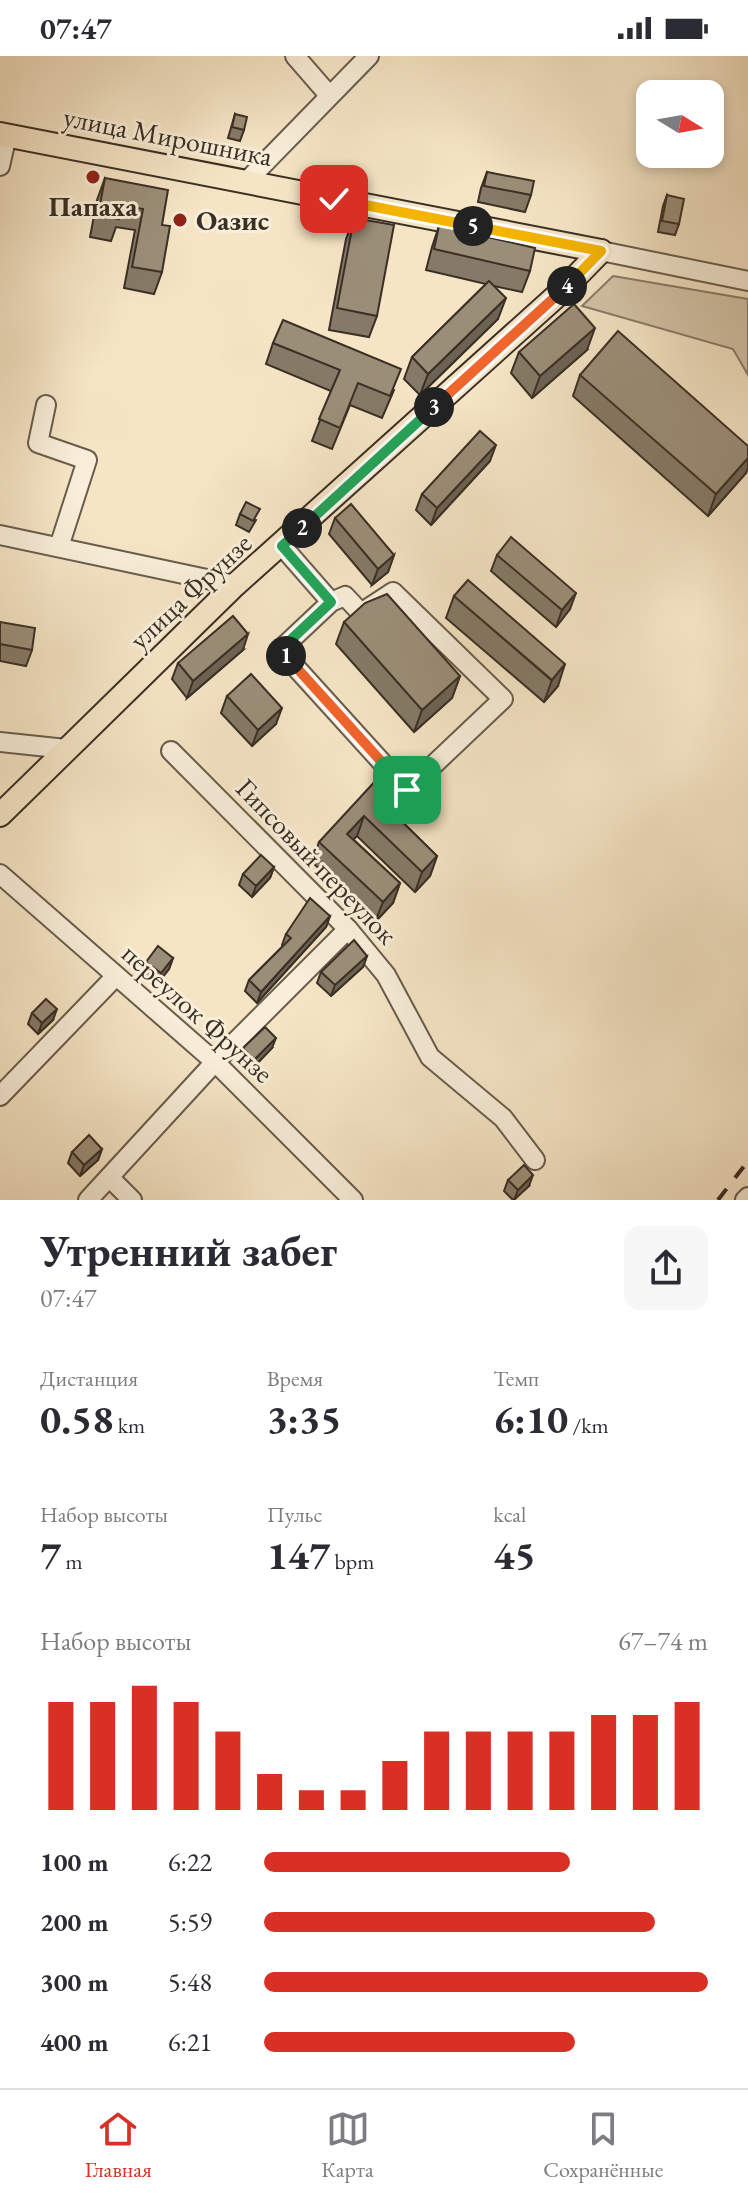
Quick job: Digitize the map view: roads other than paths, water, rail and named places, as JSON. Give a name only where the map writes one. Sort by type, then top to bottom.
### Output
[{"type":"main road","name":"улица Мирошника","points":[[3,134],[601,251]]},
{"type":"main road","name":"улица Фрунзе","points":[[0,815],[235,585],[282,546],[561,292],[601,251]]},
{"type":"street","points":[[295,56],[328,94]]},
{"type":"street","points":[[246,182],[328,94],[369,56]]},
{"type":"street","points":[[0,166],[3,134]]},
{"type":"street","name":"улица Мирошника","points":[[601,251],[748,281]]},
{"type":"street","points":[[46,405],[38,443],[87,460],[59,547]]},
{"type":"street","points":[[0,535],[235,585]]},
{"type":"street","points":[[282,546],[331,602]]},
{"type":"street","points":[[393,592],[503,699],[407,790],[280,650],[331,602],[345,596],[361,613],[393,592]]},
{"type":"street","points":[[0,742],[66,749]]},
{"type":"street","name":"Гипсовый переулок","points":[[171,751],[348,929],[386,975],[430,1057],[503,1118],[535,1160]]},
{"type":"street","name":"переулок Фрунзе","points":[[0,874],[215,1062],[353,1200]]},
{"type":"street","points":[[88,1200],[215,1062],[348,929]]},
{"type":"street","points":[[0,1096],[115,977]]},
{"type":"street","points":[[110,1178],[132,1200]]},
{"type":"railway","points":[[718,1200],[748,1161]]},
{"type":"place","name":"Папаха","points":[[93,177]]},
{"type":"place","name":"Оазис","points":[[180,220]]}]
